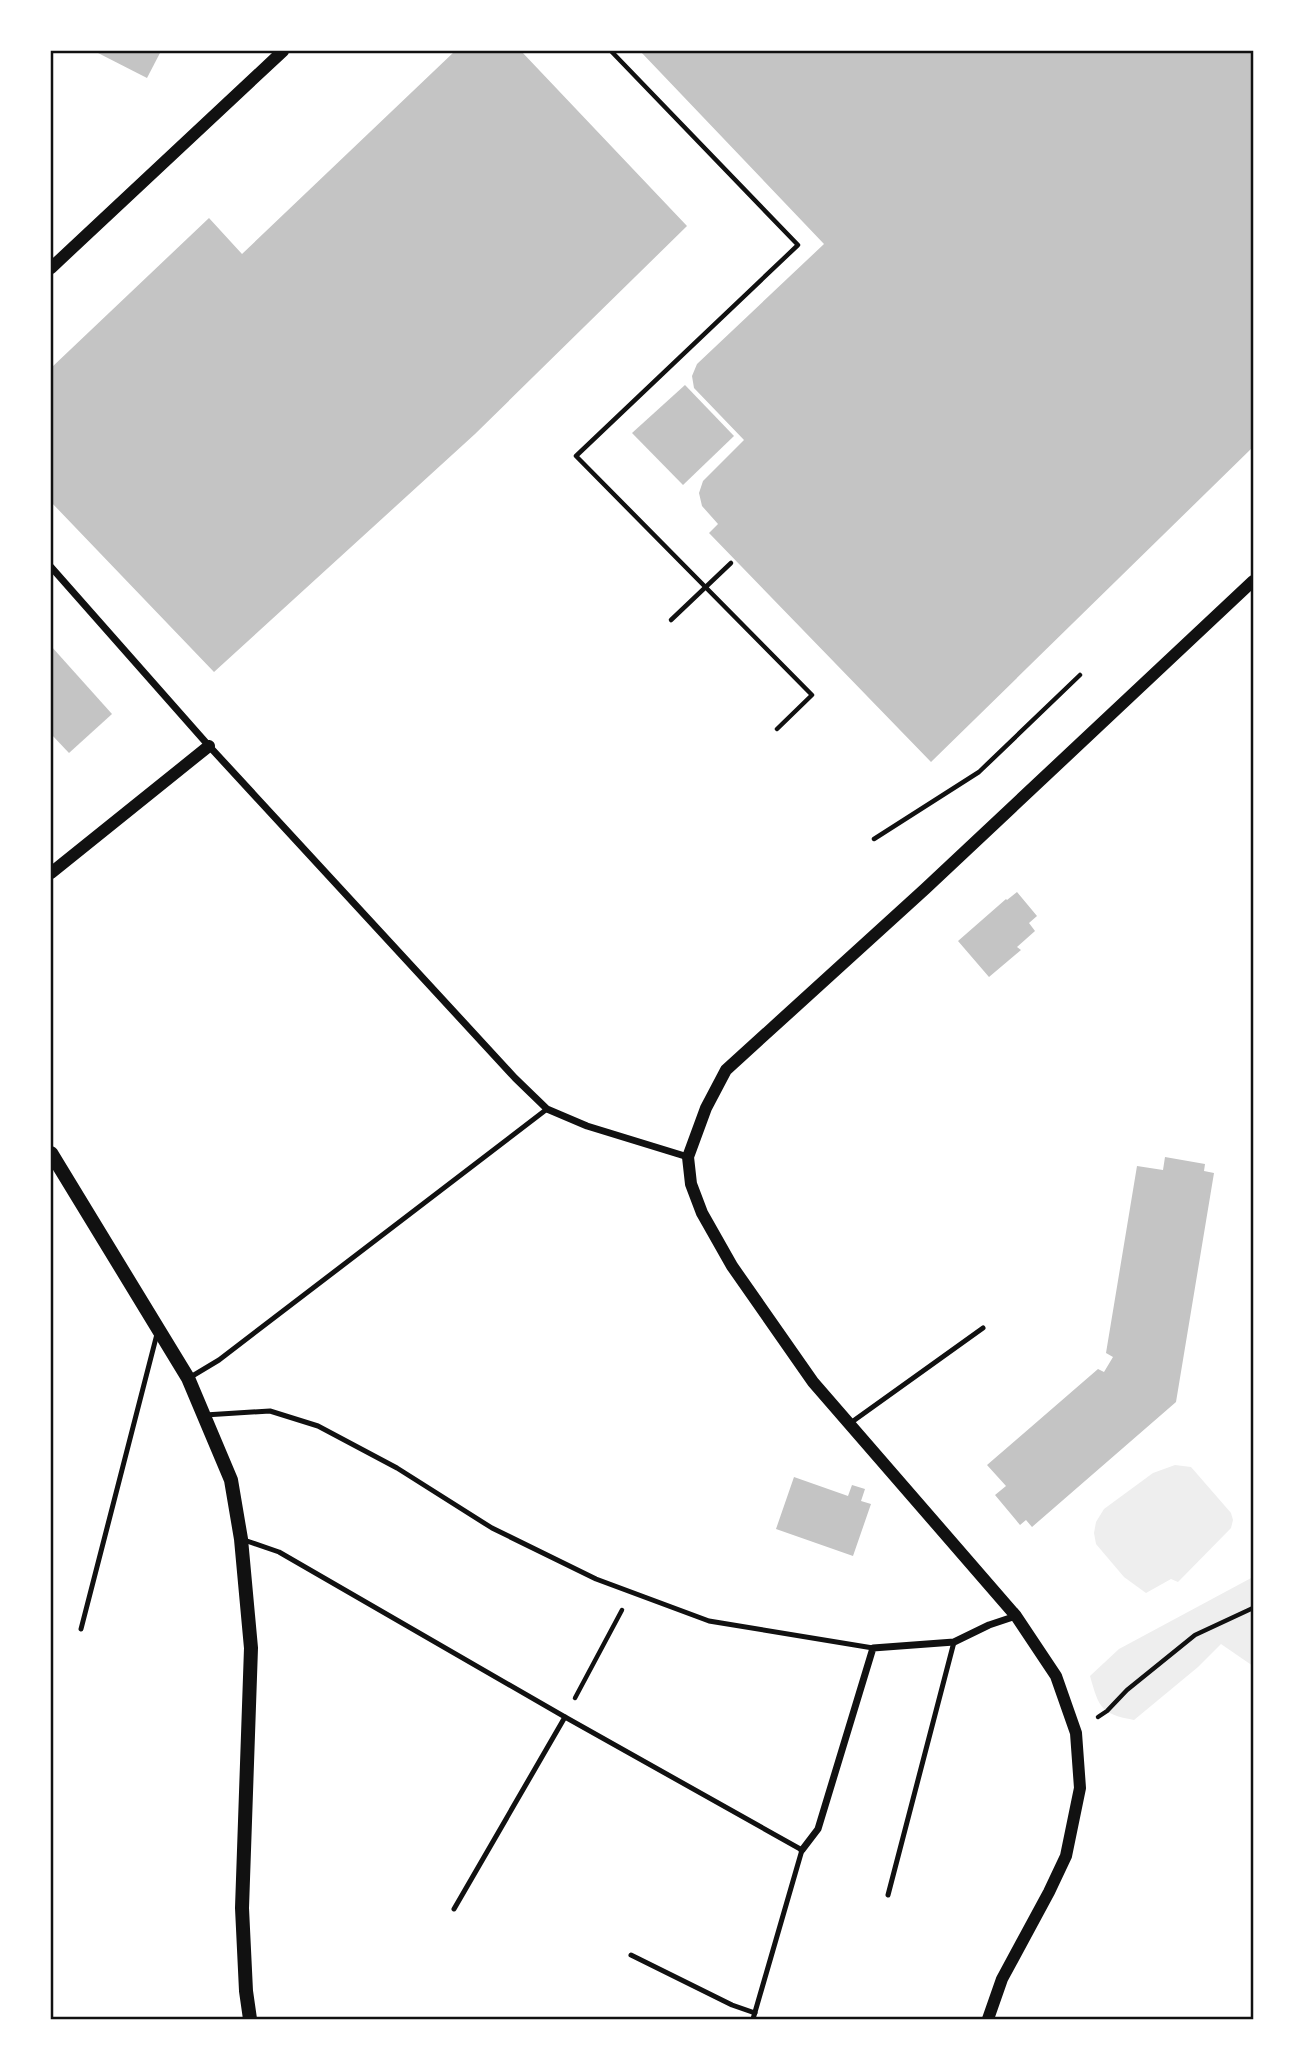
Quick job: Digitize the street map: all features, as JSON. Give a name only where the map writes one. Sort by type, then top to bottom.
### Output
[{"type":"main road","points":[[51,1153],[188,1378],[230,1480],[241,1539],[251,1648],[242,1908],[250,2019]]},
{"type":"street","points":[[51,268],[283,51]]},
{"type":"street","points":[[51,567],[209,746],[515,1078],[547,1109],[586,1126],[688,1157]]},
{"type":"street","points":[[988,2019],[1002,1979],[1066,1856],[1080,1788],[1076,1733],[1056,1676],[1016,1616],[813,1382],[732,1266],[702,1213],[691,1184],[688,1157],[706,1108],[726,1070],[925,889],[1253,581]]},
{"type":"street","points":[[51,873],[209,746]]},
{"type":"street","points":[[802,1850],[818,1829],[873,1648],[954,1642],[989,1625],[1016,1616]]},
{"type":"lane","points":[[188,1378],[219,1360],[547,1109]]},
{"type":"lane","points":[[849,1424],[983,1328]]},
{"type":"lane","points":[[81,1629],[158,1329]]},
{"type":"lane","points":[[205,1415],[270,1410],[318,1426],[397,1468],[492,1528],[597,1579],[709,1622],[873,1648]]},
{"type":"lane","points":[[241,1539],[279,1552],[802,1850],[754,2016],[631,1955]]},
{"type":"lane","points":[[888,1895],[954,1642]]},
{"type":"lane","points":[[454,1909],[565,1717]]},
{"type":"path","points":[[611,51],[798,244],[576,456],[812,695],[777,729]]},
{"type":"path","points":[[671,620],[731,563]]},
{"type":"path","points":[[874,839],[979,772],[1080,675]]},
{"type":"path","points":[[565,1717],[631,1593]]},
{"type":"path","points":[[1098,1717],[1195,1635],[1253,1608]]},
{"type":"shaded area","points":[[1175,1465],[1191,1467],[1231,1513],[1233,1520],[1231,1528],[1178,1582],[1171,1579],[1146,1593],[1124,1577],[1096,1544],[1096,1522],[1104,1509],[1153,1473]]},
{"type":"shaded area","points":[[1253,1577],[1253,1666],[1221,1644],[1198,1667],[1134,1720],[1114,1715],[1103,1708],[1090,1676],[1119,1649]]},
{"type":"building","points":[[161,51],[147,78],[98,53]]},
{"type":"building","points":[[455,51],[521,51],[687,226],[475,434],[214,672],[51,502],[51,368],[209,218],[242,254]]},
{"type":"building","points":[[640,51],[1253,51],[1253,447],[931,762],[709,533],[718,524],[702,506],[699,493],[703,481],[744,440],[694,388],[692,376],[697,364],[824,244]]},
{"type":"building","points":[[685,385],[734,436],[683,485],[632,433]]},
{"type":"building","points":[[51,646],[112,714],[69,753],[51,734]]},
{"type":"building","points":[[1017,892],[1037,916],[1029,923],[1035,931],[1017,947],[1021,950],[989,977],[958,941]]},
{"type":"building","points":[[1165,1157],[1205,1164],[1204,1171],[1214,1173],[1176,1402],[1032,1527],[1026,1520],[1020,1525],[995,1495],[1006,1486],[987,1465],[1098,1369],[1104,1372],[1113,1357],[1106,1353],[1137,1166],[1163,1170]]},
{"type":"building","points":[[794,1477],[848,1496],[852,1485],[865,1489],[861,1501],[871,1504],[853,1556],[776,1529]]}]
